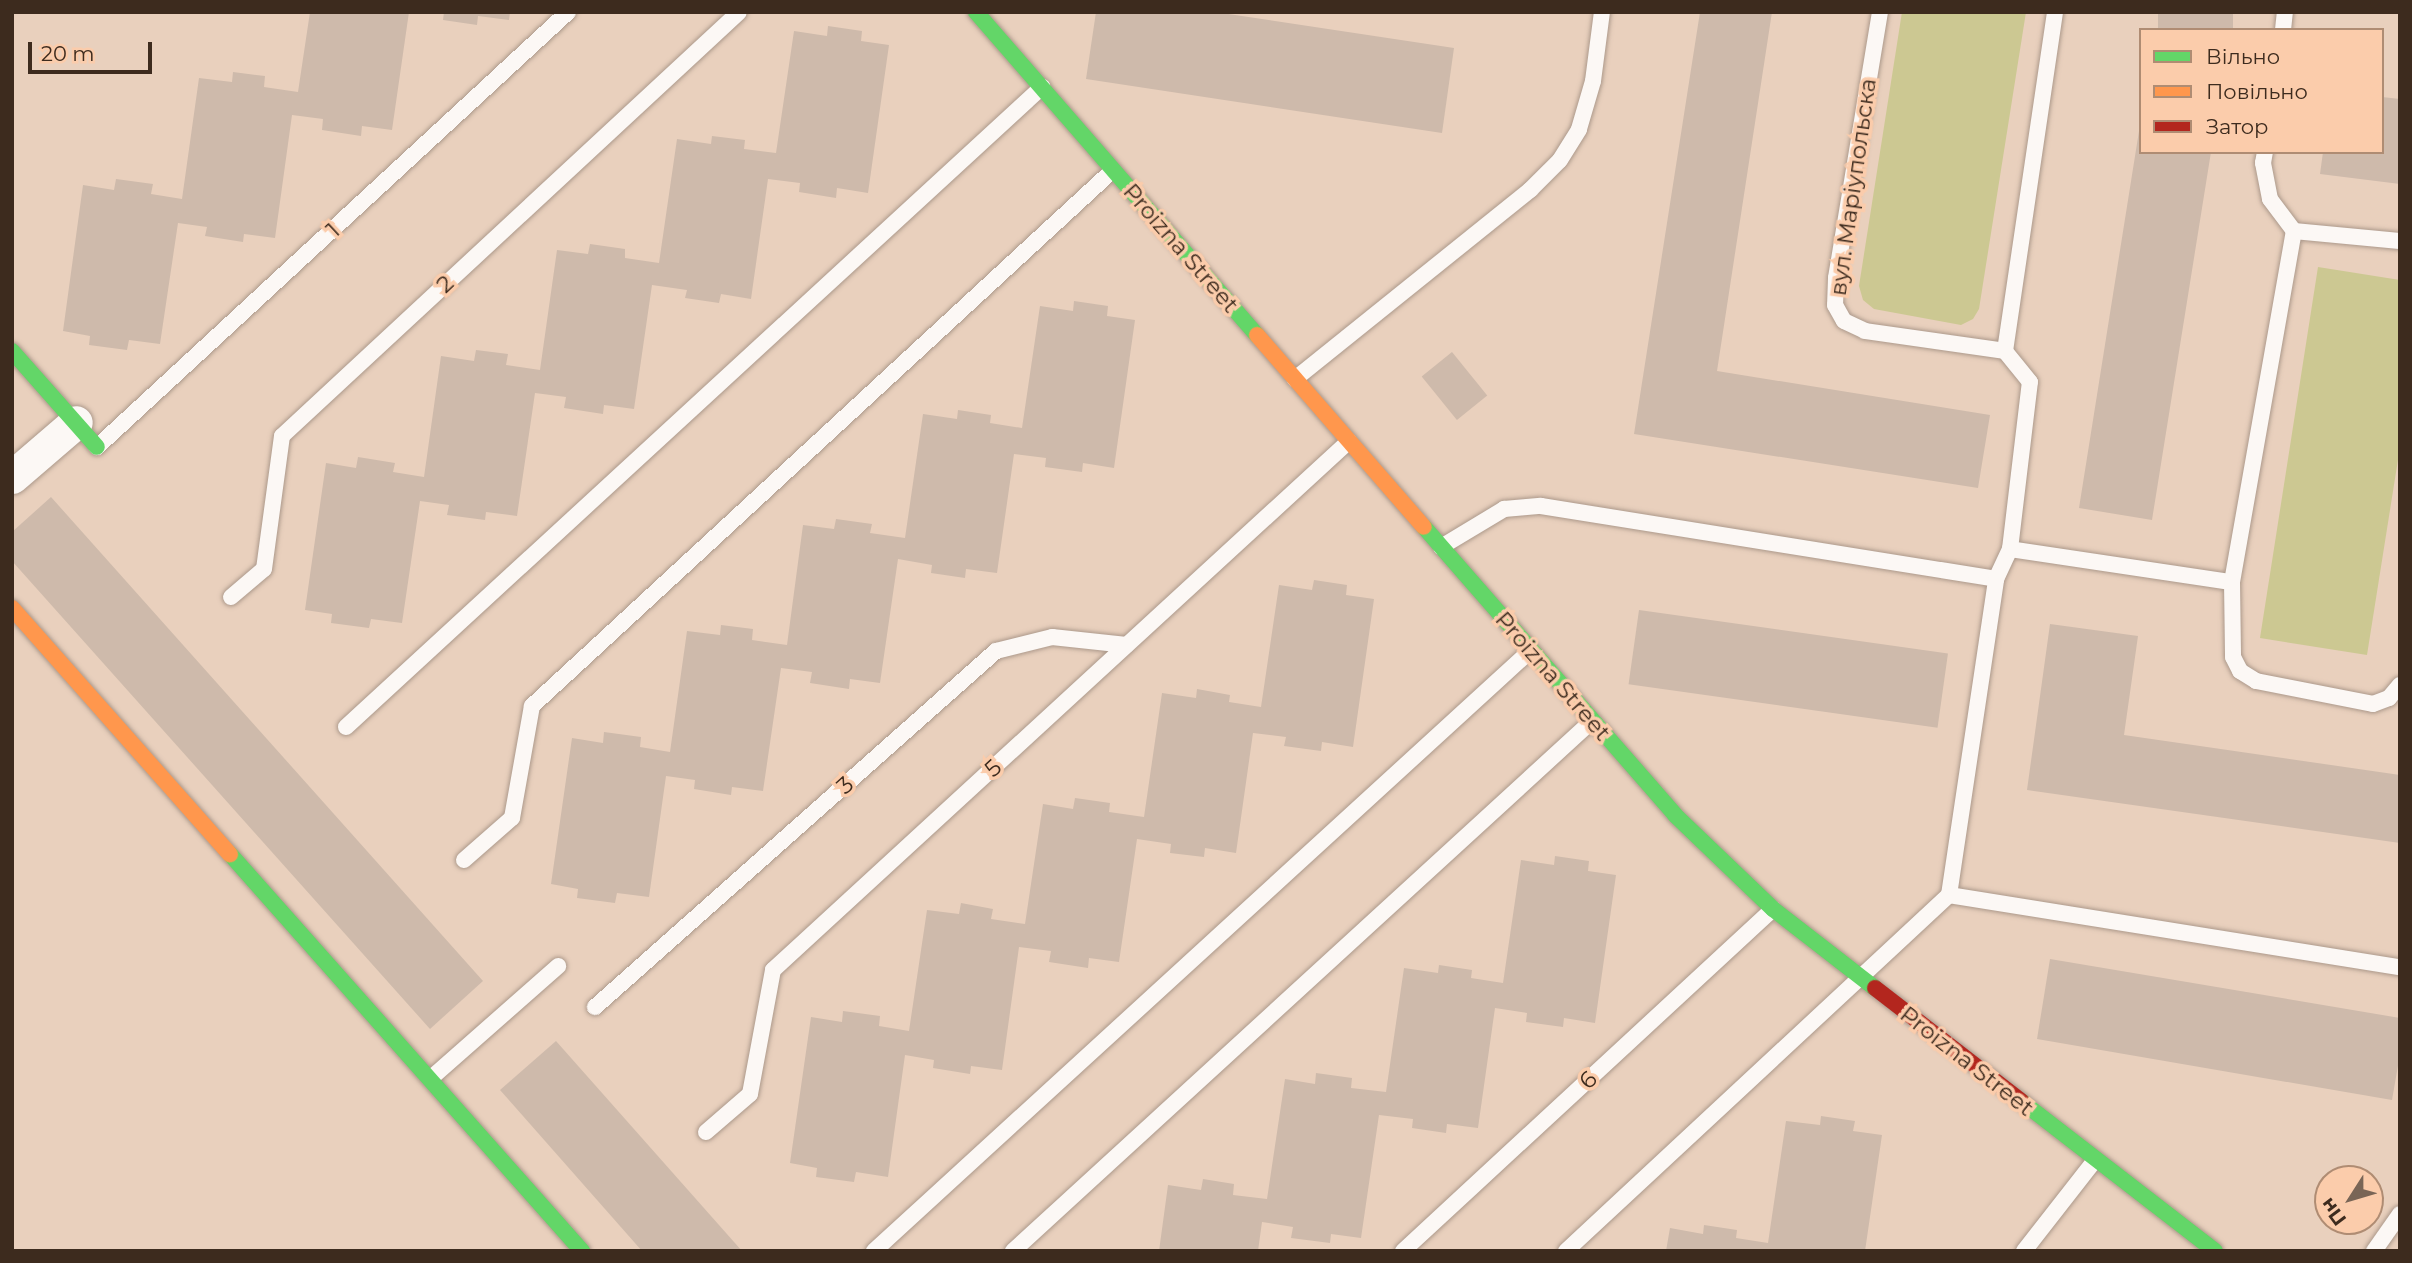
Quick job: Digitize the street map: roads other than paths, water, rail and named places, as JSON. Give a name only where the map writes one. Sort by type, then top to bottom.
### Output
[{"type":"street","name":"Proizna Street","points":[[976,12],[1675,815],[1773,909],[2215,1251]]},
{"type":"street","points":[[12,351],[97,447]]},
{"type":"street","points":[[12,477],[76,422]]},
{"type":"street","points":[[12,608],[582,1251]]},
{"type":"lane","name":"1","points":[[97,447],[568,12]]},
{"type":"lane","name":"2","points":[[231,597],[264,569],[282,436],[738,12]]},
{"type":"lane","points":[[1295,379],[1530,190],[1560,160],[1579,129],[1593,81],[1602,12]]},
{"type":"lane","name":"вул. Маріупольска","points":[[1880,12],[1836,278],[1835,305],[1844,321],[1865,331],[2005,351]]},
{"type":"lane","points":[[1566,1251],[1949,895],[1996,579],[2010,549],[2030,382],[2005,351],[2055,12]]},
{"type":"lane","points":[[346,727],[1041,87]]},
{"type":"lane","points":[[2265,154],[2263,163],[2270,200],[2294,231],[2400,241]]},
{"type":"lane","points":[[464,860],[512,818],[532,706],[1113,170]]},
{"type":"lane","points":[[2294,231],[2232,582],[2233,657],[2240,671],[2256,681],[2373,704],[2389,698],[2400,685]]},
{"type":"lane","name":"5","points":[[706,1132],[750,1094],[773,970],[1349,441]]},
{"type":"lane","points":[[1441,547],[1503,509],[1541,506],[1996,579]]},
{"type":"lane","points":[[2010,549],[2232,582]]},
{"type":"lane","name":"3","points":[[595,1007],[996,651],[1052,637],[1127,645]]},
{"type":"lane","points":[[874,1251],[1531,650]]},
{"type":"lane","points":[[1013,1251],[1592,721]]},
{"type":"lane","points":[[1949,895],[2400,967]]},
{"type":"lane","name":"6","points":[[1403,1251],[1773,909]]},
{"type":"lane","points":[[430,1079],[558,966]]},
{"type":"lane","points":[[2024,1251],[2095,1160]]},
{"type":"lane","points":[[2374,1251],[2400,1214]]}]
